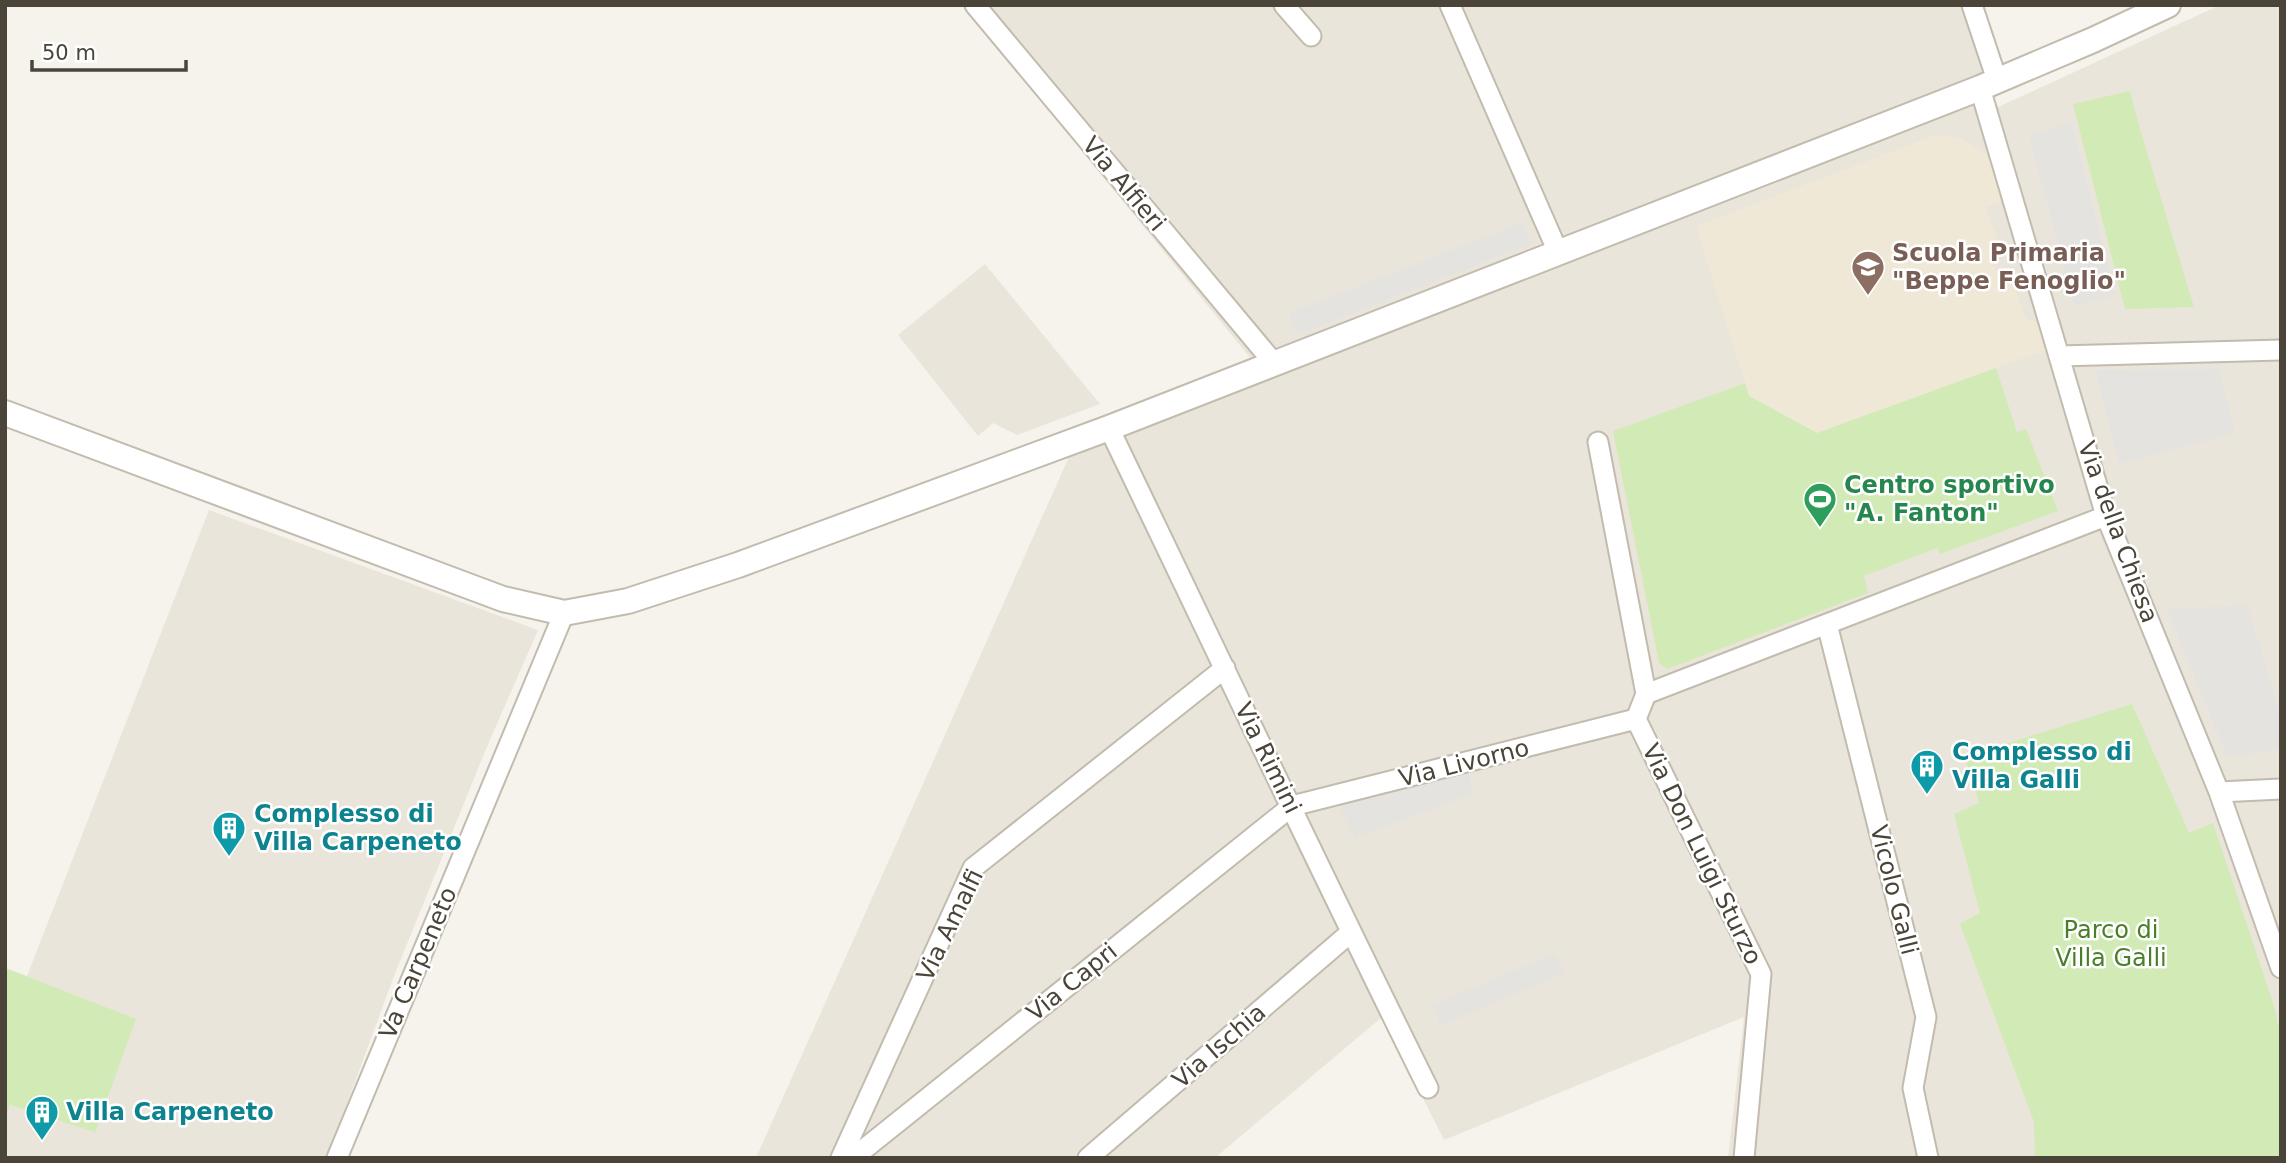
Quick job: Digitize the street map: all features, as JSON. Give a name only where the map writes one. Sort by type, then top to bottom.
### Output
[{"type":"street","name":"Via Alfieri","points":[[975,5],[1273,362]]},
{"type":"street","points":[[1284,5],[1311,36]]},
{"type":"street","points":[[1450,5],[1558,252]]},
{"type":"street","name":"Via della Chiesa","points":[[1972,5],[1988,84],[2059,356],[2106,516],[2219,792],[2281,968]]},
{"type":"street","points":[[5,413],[503,598],[564,613],[628,601],[738,565],[1109,428],[1988,84],[2168,5]]},
{"type":"street","points":[[2059,356],[2281,350]]},
{"type":"street","name":"Via Rimini","points":[[1109,428],[1427,1088]]},
{"type":"street","points":[[1598,442],[1646,694],[1636,719]]},
{"type":"street","points":[[1646,694],[2106,516]]},
{"type":"street","name":"Va Carpeneto","points":[[337,1158],[564,613]]},
{"type":"street","name":"Vicolo Galli","points":[[1827,624],[1926,1017],[1913,1088],[1928,1158]]},
{"type":"street","name":"Via Amalfi","points":[[841,1158],[973,868],[1225,668]]},
{"type":"street","name":"Via Livorno","points":[[1292,806],[1636,719]]},
{"type":"street","name":"Via Don Luigi Sturzo","points":[[1636,719],[1761,974],[1744,1158]]},
{"type":"street","points":[[2219,792],[2281,789]]},
{"type":"street","name":"Via Capri","points":[[853,1158],[1292,806]]},
{"type":"street","name":"Via Ischia","points":[[1088,1158],[1350,933]]},
{"type":"shaded area","points":[[963,5],[1963,5],[1996,108],[2220,5],[2281,5],[2281,1158],[1728,1158],[1744,1017],[1444,1140],[1382,1017],[1215,1158],[756,1158],[1068,459],[1076,428],[1252,360]]},
{"type":"shaded area","points":[[2071,122],[2116,295],[2074,306],[2029,135]]},
{"type":"shaded area","name":"Scuola Primaria \"Beppe Fenoglio\"","points":[[1936,135],[1960,138],[1986,153],[2002,197],[1999,203],[1985,207],[2002,252],[1993,263],[1995,271],[2010,275],[2026,319],[2038,323],[2046,350],[1817,433],[1749,396],[1696,226]]},
{"type":"shaded area","points":[[1523,222],[1532,244],[1297,335],[1289,313]]},
{"type":"shaded area","points":[[985,264],[1100,404],[1017,435],[993,423],[978,436],[898,335]]},
{"type":"shaded area","points":[[2219,369],[2235,433],[2119,464],[2095,370]]},
{"type":"shaded area","points":[[209,510],[538,630],[486,749],[394,976],[327,1158],[5,1158],[5,968],[27,976]]},
{"type":"shaded area","points":[[2247,605],[2281,715],[2281,750],[2227,757],[2167,609]]},
{"type":"shaded area","points":[[1466,762],[1474,793],[1355,838],[1333,795]]},
{"type":"shaded area","points":[[1555,953],[1564,973],[1441,1026],[1432,1005]]},
{"type":"green space","points":[[2130,91],[2194,307],[2125,309],[2073,104]]},
{"type":"green space","name":"Centro sportivo \"A. Fanton\"","points":[[1996,368],[2017,432],[2026,429],[2058,511],[1940,554],[1937,548],[1864,576],[1868,593],[1667,669],[1659,663],[1613,431],[1745,383],[1749,396],[1817,433]]},
{"type":"green space","name":"Parco di Villa Galli","points":[[2132,704],[2189,833],[2213,823],[2275,1009],[2281,1038],[2281,1158],[2035,1158],[2034,1122],[1960,924],[1980,913],[1954,814],[1979,803],[1965,757]]},
{"type":"green space","points":[[5,968],[136,1019],[95,1132],[10,1105],[5,1118]]},
{"type":"place","name":"Scuola Primaria \"Beppe Fenoglio\"","points":[[1868,297]]},
{"type":"place","name":"Centro sportivo \"A. Fanton\"","points":[[1820,529]]},
{"type":"place","name":"Complesso di Villa Galli","points":[[1927,796]]},
{"type":"place","name":"Complesso di Villa Carpeneto","points":[[229,858]]},
{"type":"place","name":"Villa Carpeneto","points":[[42,1142]]}]
